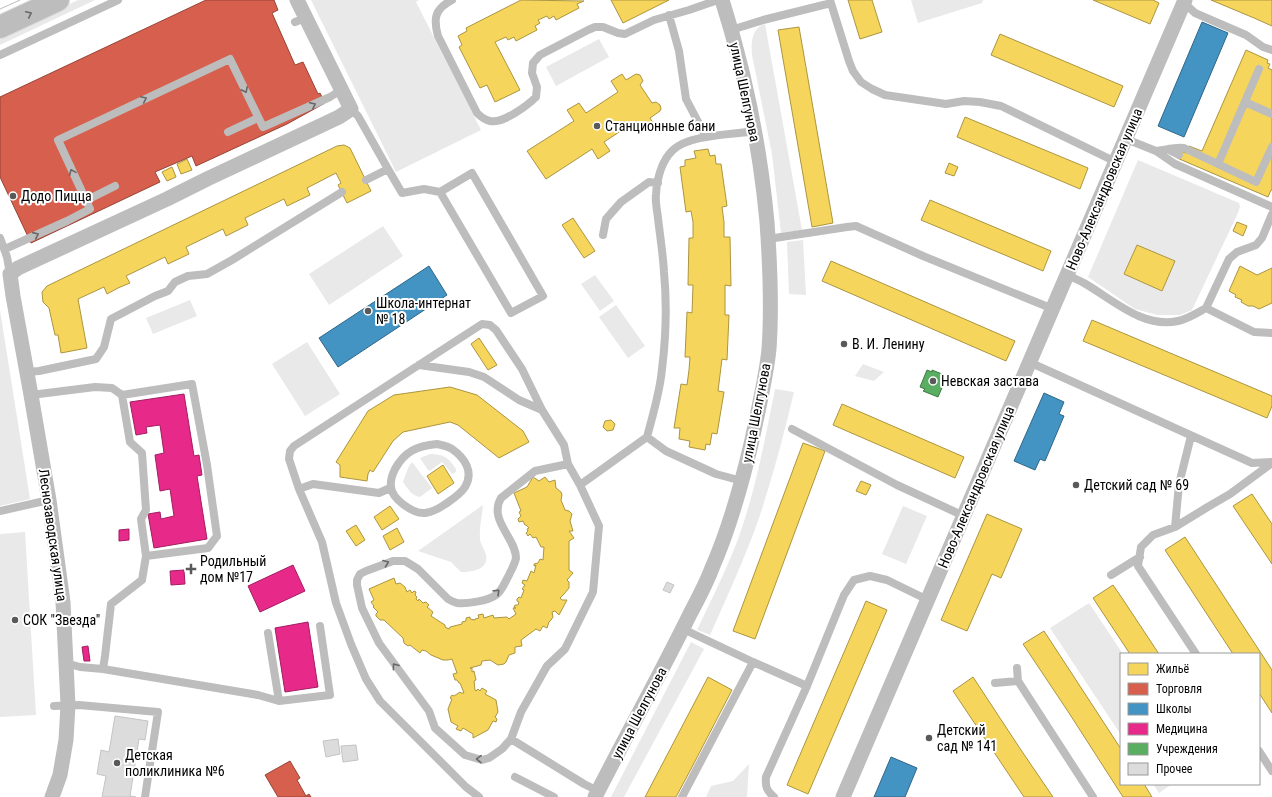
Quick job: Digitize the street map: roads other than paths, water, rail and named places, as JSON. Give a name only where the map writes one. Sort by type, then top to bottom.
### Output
[{"type":"main road","points":[[0,27],[58,0]]},
{"type":"street","points":[[10,274],[18,268],[339,117],[351,109],[300,20],[297,0]]},
{"type":"street","name":"улица Шелгунова","points":[[597,794],[712,568],[729,524],[742,481],[764,380],[768,351],[771,297],[768,239],[760,164],[745,82],[722,0]]},
{"type":"street","name":"Ново-Александровская улица","points":[[843,797],[1116,162],[1183,1]]},
{"type":"street","name":"Леснозаводская улица","points":[[10,274],[49,500],[63,602],[66,663],[61,706],[66,740],[60,775],[52,797]]},
{"type":"lane","points":[[0,55],[118,0]]},
{"type":"lane","points":[[452,0],[440,8],[436,15],[435,25],[438,36],[477,113],[483,119],[499,122],[529,104],[536,97],[537,87],[532,73],[533,63],[540,55],[588,30],[603,27],[625,34],[654,20],[718,0]]},
{"type":"lane","points":[[1183,1],[1195,13],[1246,35],[1263,47],[1272,50]]},
{"type":"lane","points":[[731,30],[830,2],[853,71],[862,82],[872,89],[885,95],[946,104],[964,101],[1001,106],[1116,162]]},
{"type":"lane","points":[[669,15],[679,50],[686,99],[706,137]]},
{"type":"lane","points":[[5,249],[90,209],[58,140],[230,59],[263,127],[330,97],[341,90]]},
{"type":"lane","points":[[1218,164],[1259,69]]},
{"type":"lane","points":[[1245,102],[1272,114]]},
{"type":"lane","points":[[351,109],[358,116],[402,193],[424,189],[440,192],[472,173],[543,296],[511,313],[440,192]]},
{"type":"lane","points":[[228,132],[258,118]]},
{"type":"lane","points":[[580,485],[647,437],[662,369],[666,320],[666,297],[656,195],[660,171],[665,159],[681,144],[706,137],[755,131]]},
{"type":"lane","points":[[1126,138],[1156,151],[1175,164],[1272,208]]},
{"type":"lane","points":[[1156,151],[1169,150],[1177,147],[1184,148],[1256,182],[1272,147]]},
{"type":"lane","points":[[1169,150],[1178,155]]},
{"type":"lane","points":[[366,180],[388,169]]},
{"type":"lane","points":[[602,235],[606,219],[621,202],[649,182],[658,183]]},
{"type":"lane","points":[[85,201],[115,186]]},
{"type":"lane","points":[[27,372],[39,371],[96,359],[104,347],[111,319],[155,296],[168,291],[175,282],[188,276],[207,274],[342,192]]},
{"type":"lane","points":[[1067,275],[1083,282],[1130,312],[1162,322],[1178,321],[1193,316],[1206,308],[1230,259],[1237,252],[1256,245],[1262,238],[1272,214]]},
{"type":"lane","points":[[768,239],[847,226],[856,226],[942,264],[1052,309]]},
{"type":"lane","points":[[0,238],[5,249],[10,274]]},
{"type":"lane","points":[[1206,308],[1254,332],[1272,334]]},
{"type":"lane","points":[[479,797],[466,787],[380,701],[366,679],[350,644],[336,603],[322,542],[299,489],[289,459],[290,451],[294,446],[482,324],[490,325],[496,330],[522,368],[542,410],[564,444],[568,464],[580,485],[599,526],[593,592],[565,649],[547,666],[521,712],[511,739],[502,749],[489,758],[482,760],[465,755],[435,728],[429,711],[379,643],[362,608],[357,580],[360,574],[366,571],[393,561],[405,561],[418,570],[454,603],[478,601],[488,599],[496,595],[502,589],[516,558],[514,550],[498,515],[498,504],[501,498],[535,471],[568,464]]},
{"type":"lane","points":[[1029,362],[1252,463],[1272,462]]},
{"type":"lane","points":[[419,365],[469,372],[484,377],[519,400],[542,410]]},
{"type":"lane","points":[[31,395],[95,387],[112,388],[122,395],[192,384],[207,465],[217,536],[208,548],[146,556]]},
{"type":"lane","points":[[103,669],[106,656],[111,604],[142,580],[146,556],[140,519],[146,510],[142,453],[130,442],[122,395]]},
{"type":"lane","points":[[792,429],[890,481],[964,516]]},
{"type":"lane","points":[[1175,527],[1179,484],[1191,436]]},
{"type":"lane","points":[[647,437],[666,451],[716,474],[742,481]]},
{"type":"lane","points":[[437,444],[451,448],[461,457],[468,468],[470,477],[464,488],[455,498],[435,511],[423,513],[412,510],[397,500],[390,488],[391,478],[399,463],[410,452],[423,446],[437,444]]},
{"type":"lane","points":[[1195,653],[1138,566],[1142,547],[1153,535],[1175,527],[1230,494],[1272,462]]},
{"type":"lane","points":[[299,489],[313,484],[379,493],[390,488]]},
{"type":"lane","points":[[0,511],[49,500]]},
{"type":"lane","points":[[1111,575],[1140,557]]},
{"type":"lane","points":[[774,797],[768,792],[766,777],[807,686],[844,595],[854,580],[870,576],[887,580],[928,600]]},
{"type":"lane","points":[[66,663],[84,668],[103,669],[258,695],[279,701],[330,695],[320,626]]},
{"type":"lane","points":[[682,629],[807,686]]},
{"type":"lane","points":[[268,633],[279,701]]},
{"type":"lane","points":[[682,797],[753,662]]},
{"type":"lane","points":[[1017,668],[1018,681],[1093,797]]},
{"type":"lane","points":[[995,683],[1018,681]]},
{"type":"lane","points":[[61,706],[79,705],[158,712],[145,797]]},
{"type":"lane","points":[[511,739],[584,784],[597,794]]},
{"type":"lane","points":[[1260,753],[1272,771]]},
{"type":"lane","points":[[516,777],[554,797]]},
{"type":"tram line","points":[[0,9],[20,0]]},
{"type":"tram line","points":[[0,17],[35,0]]},
{"type":"place","name":"Станционные бани","points":[[597,126]]},
{"type":"place","name":"Додо Пицца","points":[[13,196]]},
{"type":"place","name":"Школа-интернат № 18","points":[[368,311]]},
{"type":"place","name":"В. И. Ленину","points":[[844,344]]},
{"type":"place","name":"Невская застава","points":[[933,381]]},
{"type":"place","name":"Детский сад № 69","points":[[1076,485]]},
{"type":"place","name":"Родильный дом №17","points":[[191,569]]},
{"type":"place","name":"СОК \"Звезда\"","points":[[15,620]]},
{"type":"place","name":"Детский сад № 141","points":[[929,738]]},
{"type":"place","name":"Детская поликлиника №6","points":[[117,763]]}]
